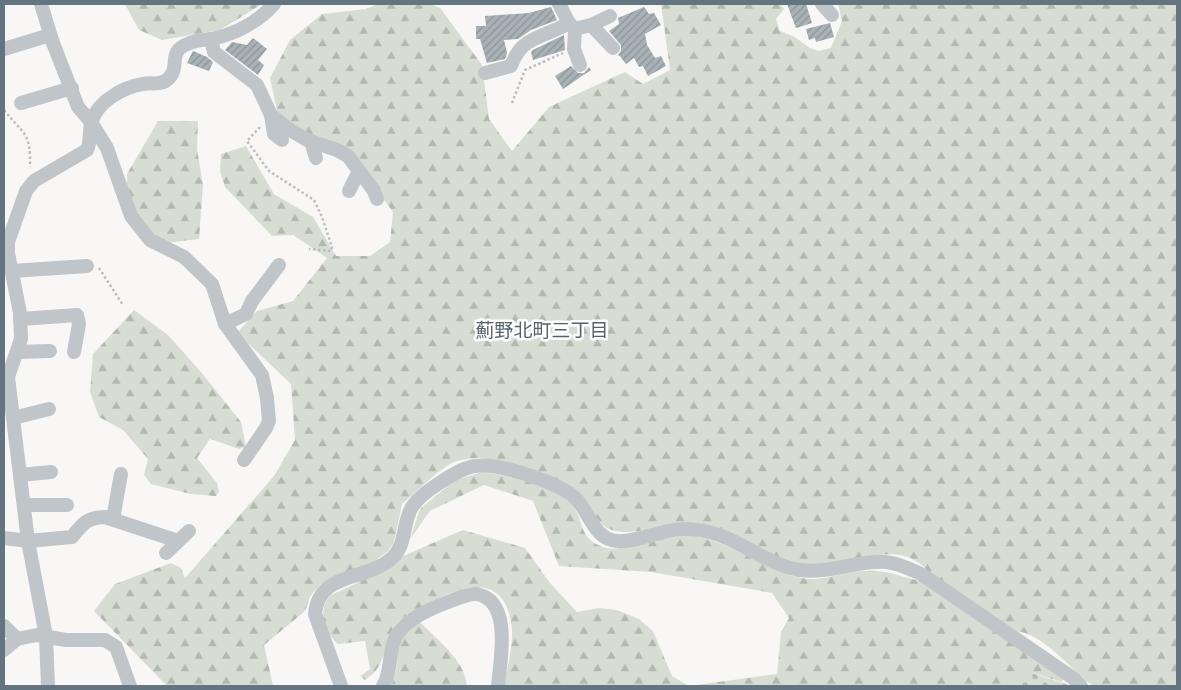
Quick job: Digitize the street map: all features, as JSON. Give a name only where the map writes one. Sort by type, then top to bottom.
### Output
[{"type":"street","points":[[41,4],[50,35],[78,107],[91,122],[107,148],[131,216],[137,226],[161,247],[184,257],[212,284],[225,324],[262,375],[269,420],[266,428],[244,460]]},
{"type":"street","points":[[48,686],[46,636],[28,540],[7,371],[18,352],[21,339],[20,319],[8,242],[26,191],[34,181],[87,150],[91,122],[99,109],[124,89],[145,83],[157,84],[168,80],[173,70],[175,55],[179,48],[192,42],[228,35],[245,27],[274,4]]},
{"type":"street","points":[[559,4],[572,26],[574,49],[580,65]]},
{"type":"street","points":[[822,4],[832,15]]},
{"type":"street","points":[[485,73],[511,66],[516,52],[526,43],[572,26],[591,25],[610,16]]},
{"type":"street","points":[[591,25],[613,48]]},
{"type":"street","points":[[4,49],[50,35]]},
{"type":"street","points":[[211,39],[214,52],[257,85],[271,115],[274,134],[282,140]]},
{"type":"street","points":[[21,102],[72,88]]},
{"type":"street","points":[[271,115],[287,128],[311,141],[343,152],[374,191],[376,199]]},
{"type":"street","points":[[311,141],[316,158]]},
{"type":"street","points":[[349,190],[358,171]]},
{"type":"street","points":[[225,324],[246,314],[252,301],[279,265]]},
{"type":"street","points":[[12,271],[87,266]]},
{"type":"street","points":[[20,319],[77,314],[85,325],[74,352]]},
{"type":"street","points":[[18,352],[50,351]]},
{"type":"street","points":[[13,418],[49,409]]},
{"type":"street","points":[[341,686],[315,614],[316,601],[320,594],[334,583],[374,571],[388,562],[398,551],[412,507],[440,482],[454,473],[473,466],[481,466],[505,469],[540,480],[568,492],[578,500],[595,529],[606,538],[618,542],[682,529],[700,530],[729,537],[785,567],[800,570],[816,572],[886,562],[907,568],[921,574],[1073,678],[1081,686]]},
{"type":"street","points":[[20,475],[51,472]]},
{"type":"street","points":[[113,519],[121,474]]},
{"type":"street","points":[[24,505],[67,505]]},
{"type":"street","points":[[4,538],[28,540],[72,537],[84,521],[96,517],[113,519],[178,542]]},
{"type":"street","points":[[166,553],[189,531]]},
{"type":"street","points":[[383,686],[388,675],[394,644],[399,631],[436,606],[476,594],[486,598],[495,606],[500,620],[502,642],[498,686]]},
{"type":"street","points":[[4,626],[17,639]]},
{"type":"street","points":[[4,650],[17,639],[37,635],[66,640],[105,640],[112,643],[120,655],[130,686]]},
{"type":"path","points":[[512,103],[525,70],[574,49]]},
{"type":"path","points":[[4,110],[26,134],[30,143],[30,170],[34,181]]},
{"type":"path","points":[[271,115],[247,142],[268,171],[314,200],[322,216],[332,247],[331,251],[309,249]]},
{"type":"path","points":[[87,266],[100,268],[123,305]]},
{"type":"green space","points":[[125,4],[262,4],[220,30],[162,40],[139,30]]},
{"type":"green space","points":[[378,4],[430,4],[440,8],[482,65],[489,119],[512,151],[549,107],[625,72],[643,84],[670,70],[661,4],[780,4],[784,9],[776,19],[780,31],[819,51],[831,48],[842,21],[838,4],[1177,4],[1177,686],[1093,686],[1036,638],[1015,631],[931,575],[919,563],[905,556],[890,554],[874,555],[810,565],[795,563],[781,558],[727,531],[698,523],[620,532],[607,528],[602,524],[583,497],[564,485],[516,466],[478,458],[452,463],[426,482],[402,504],[394,543],[388,551],[371,564],[321,584],[311,595],[305,611],[264,645],[273,686],[167,686],[94,611],[115,584],[171,563],[181,568],[185,578],[274,476],[295,440],[291,384],[237,333],[257,311],[293,301],[327,258],[293,235],[272,236],[225,187],[220,171],[221,154],[246,146],[274,194],[313,217],[336,256],[370,256],[390,242],[393,212],[361,169],[278,115],[270,78],[290,40],[322,14],[366,9]]},
{"type":"green space","points":[[158,121],[198,121],[197,149],[203,185],[199,239],[157,244],[126,220],[127,174]]},
{"type":"green space","points":[[134,310],[168,335],[241,422],[246,447],[239,449],[210,439],[197,458],[217,483],[219,492],[216,496],[191,494],[151,484],[144,475],[148,459],[123,430],[99,417],[90,392],[93,354]]},
{"type":"green space","points":[[483,472],[530,482],[563,497],[575,510],[589,539],[603,547],[621,548],[678,536],[688,536],[703,538],[732,548],[787,574],[802,578],[817,579],[870,571],[885,572],[921,581],[1063,677],[1062,682],[1033,673],[1015,686],[689,686],[777,674],[781,632],[789,618],[772,593],[651,572],[559,566],[533,501],[484,485],[430,511],[410,539],[420,509],[455,480]]},
{"type":"green space","points":[[463,530],[525,548],[550,583],[577,612],[598,608],[617,610],[639,619],[653,631],[672,676],[689,686],[504,686],[511,646],[511,622],[506,605],[498,595],[488,589],[476,587],[450,593],[407,615],[398,622],[389,636],[382,660],[373,674],[365,680],[360,676],[370,669],[365,641],[338,644],[326,627],[323,613],[324,606],[331,595],[383,571],[403,556]]},
{"type":"green space","points":[[420,622],[456,659],[465,677],[467,686],[391,686],[397,667],[400,644],[410,630]]},
{"type":"green space","points":[[1028,672],[1066,684],[1070,686],[1014,686]]},
{"type":"building","points":[[787,4],[806,4],[812,23],[796,28]]},
{"type":"building","points":[[551,7],[557,20],[531,30],[518,39],[504,40],[507,53],[505,59],[487,63],[480,39],[476,39],[476,26],[486,26],[485,16],[529,13]]},
{"type":"building","points":[[644,7],[649,14],[654,13],[661,25],[645,34],[647,45],[655,58],[661,56],[666,66],[648,76],[643,66],[639,67],[634,58],[626,64],[619,55],[617,56],[621,51],[621,45],[609,31],[619,24],[618,18]]},
{"type":"building","points":[[830,23],[834,37],[816,42],[815,38],[809,40],[806,29]]},
{"type":"building","points":[[564,35],[565,50],[533,60],[531,52],[533,50]]},
{"type":"building","points":[[253,38],[267,49],[258,60],[264,65],[258,75],[225,50],[232,42],[247,45]]},
{"type":"building","points":[[193,51],[213,62],[209,71],[187,63]]},
{"type":"building","points":[[571,66],[578,73],[584,73],[589,67],[591,70],[563,89],[555,76]]},
{"type":"district","name":"薊野北町三丁目","points":[[542,329]]}]
